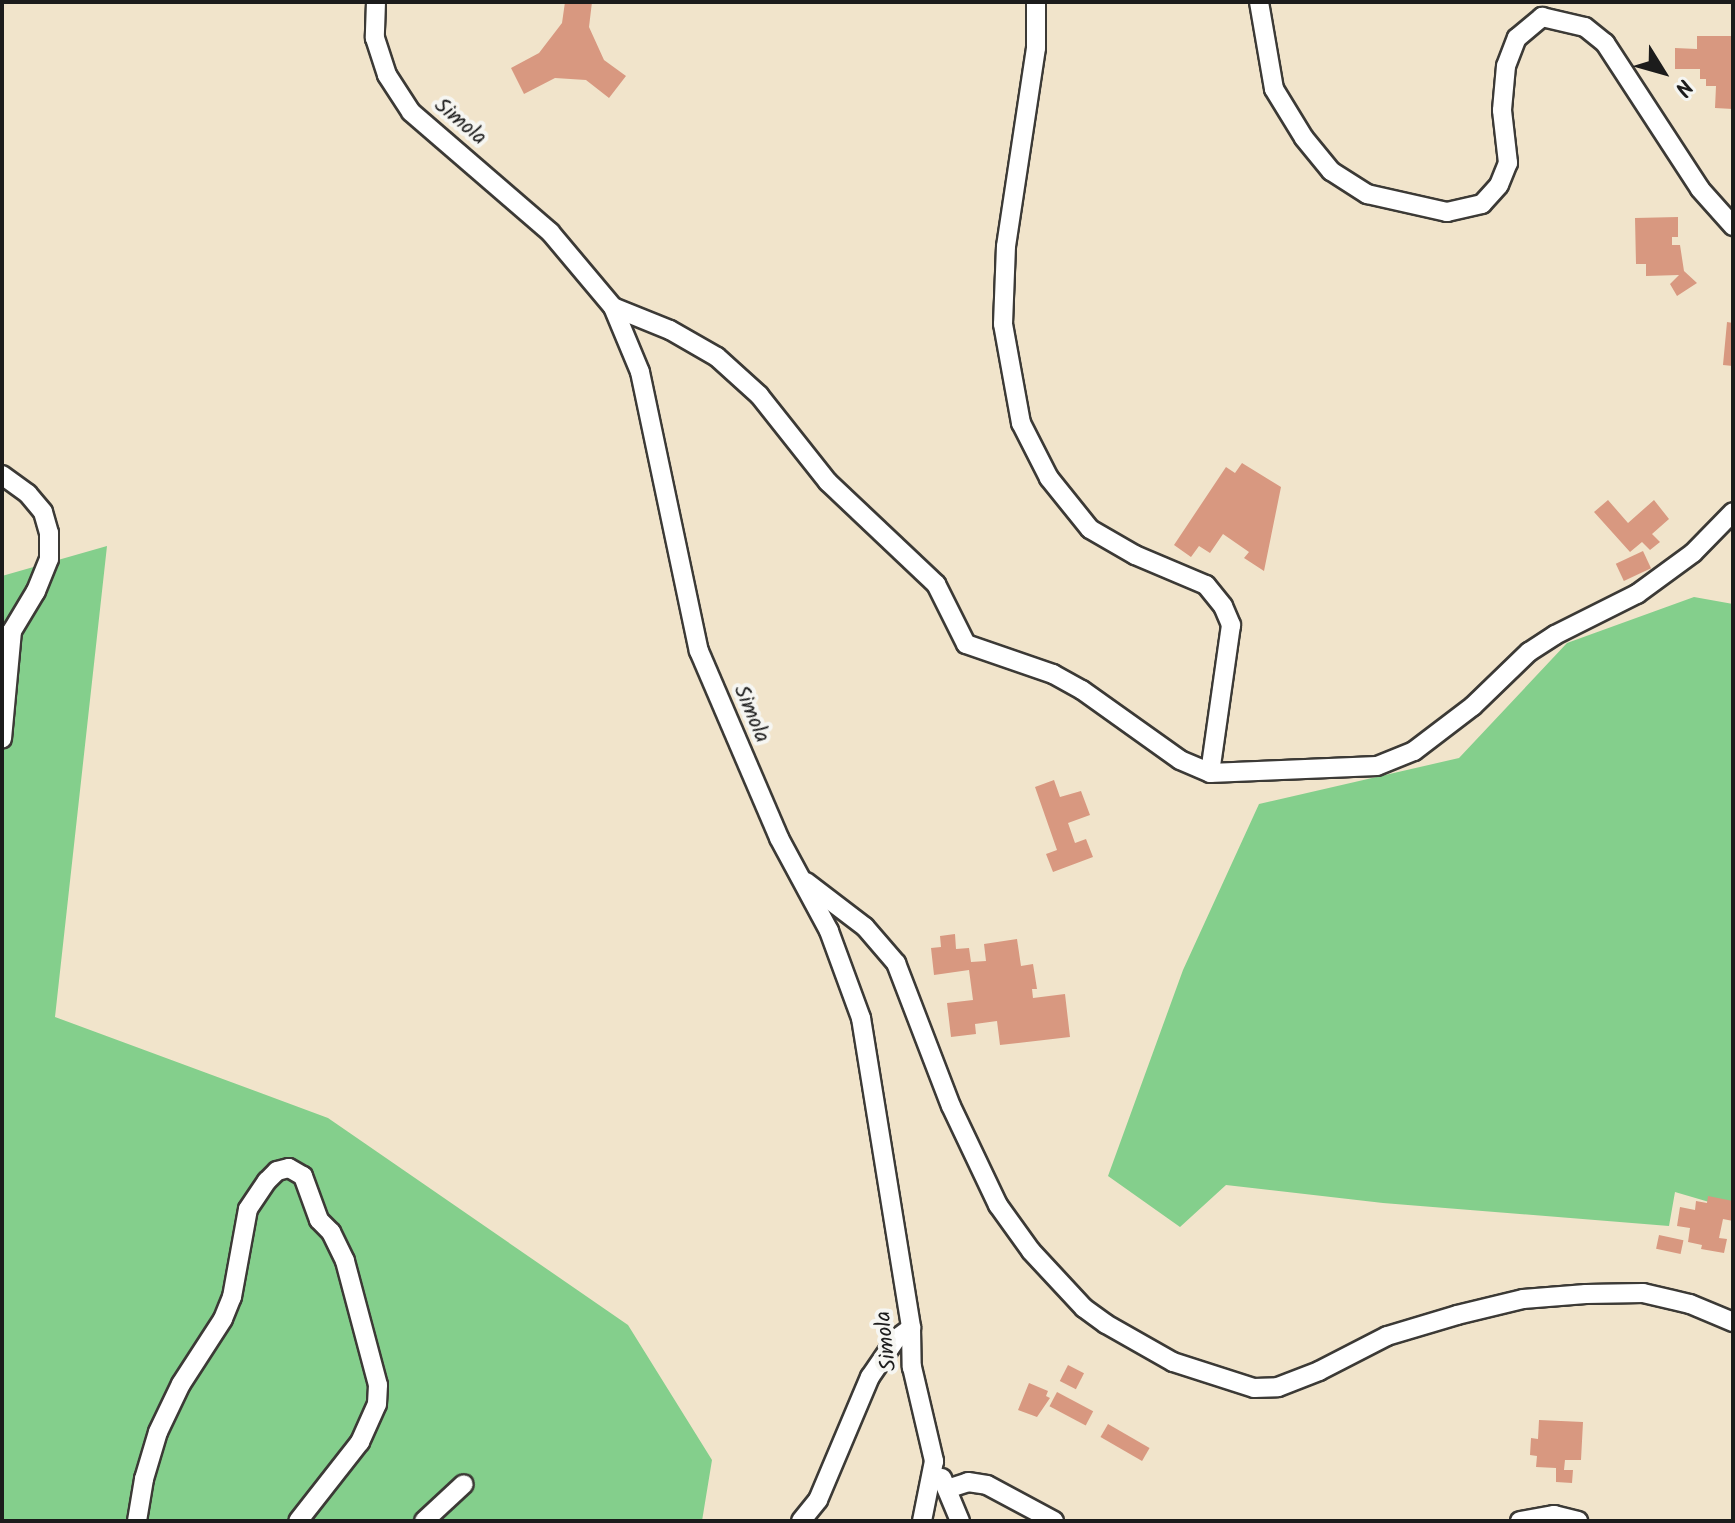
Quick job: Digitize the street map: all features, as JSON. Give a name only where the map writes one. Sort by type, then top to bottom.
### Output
[{"type":"street","name":"Simola","points":[[376,2],[375,38],[387,75],[411,112],[550,232],[613,307],[640,372],[699,651],[779,838],[829,931],[861,1018],[911,1328],[912,1367],[934,1461],[922,1521]]},
{"type":"street","points":[[1036,2],[1036,48],[1006,246],[1003,324],[1021,423],[1049,478],[1090,529],[1135,555],[1206,585],[1223,606],[1231,625],[1210,773]]},
{"type":"street","points":[[1259,2],[1274,89],[1304,138],[1331,171],[1367,194],[1447,212],[1482,204],[1499,185],[1508,163],[1502,110],[1506,66],[1517,38],[1542,17],[1585,27],[1605,43],[1700,189],[1733,226]]},
{"type":"street","points":[[613,307],[670,330],[717,357],[759,395],[828,482],[936,584],[966,644],[1053,674],[1082,690],[1180,760],[1210,773],[1377,766],[1414,751],[1473,706],[1529,652],[1555,635],[1637,594],[1693,553],[1733,512]]},
{"type":"street","points":[[2,475],[43,512],[49,533],[49,559],[36,591],[7,630],[2,739]]},
{"type":"street","points":[[801,878],[865,927],[896,963],[957,1119],[998,1205],[1031,1251],[1084,1308],[1173,1362],[1254,1388],[1278,1387],[1319,1371],[1387,1336],[1523,1299],[1586,1294],[1643,1293],[1690,1304],[1733,1322]]},
{"type":"street","points":[[137,1521],[144,1479],[158,1432],[181,1384],[223,1319],[232,1297],[248,1209],[277,1171],[289,1168],[303,1176],[319,1220],[331,1232],[345,1261],[378,1385],[377,1404],[360,1442],[298,1521]]},
{"type":"street","points":[[801,1521],[818,1500],[870,1377],[896,1339],[911,1328]]},
{"type":"street","points":[[934,1461],[960,1521]]},
{"type":"street","points":[[947,1489],[968,1482],[987,1485],[1054,1521]]},
{"type":"street","points":[[424,1521],[464,1484]]},
{"type":"street","points":[[1520,1521],[1554,1515],[1578,1521]]},
{"type":"green space","points":[[107,546],[55,1017],[328,1118],[628,1325],[712,1460],[702,1521],[2,1521],[2,576]]},
{"type":"green space","points":[[1694,597],[1733,604],[1733,1209],[1675,1192],[1669,1226],[1383,1203],[1226,1185],[1180,1227],[1108,1176],[1183,970],[1259,804],[1459,758],[1567,643]]},
{"type":"building","points":[[565,2],[592,2],[589,27],[604,60],[626,76],[609,98],[586,80],[555,78],[524,94],[511,68],[539,53],[562,23]]},
{"type":"building","points":[[1697,36],[1733,36],[1733,109],[1715,108],[1716,86],[1706,86],[1706,79],[1700,79],[1700,69],[1675,69],[1675,48],[1697,49]]},
{"type":"building","points":[[1678,217],[1678,237],[1672,237],[1672,245],[1680,245],[1684,271],[1697,283],[1677,296],[1670,284],[1679,275],[1646,276],[1646,264],[1636,264],[1635,218]]},
{"type":"building","points":[[1727,322],[1733,323],[1733,366],[1723,365]]},
{"type":"building","points":[[1242,463],[1281,487],[1264,571],[1244,558],[1249,552],[1223,534],[1210,553],[1199,546],[1191,557],[1174,545],[1226,467],[1235,473]]},
{"type":"building","points":[[1608,500],[1628,523],[1654,500],[1669,519],[1652,534],[1660,542],[1650,550],[1642,542],[1630,552],[1594,512]]},
{"type":"building","points":[[1643,551],[1651,568],[1624,581],[1616,564]]},
{"type":"building","points":[[1054,780],[1060,797],[1081,791],[1090,815],[1068,823],[1075,843],[1086,839],[1093,857],[1053,872],[1046,854],[1057,850],[1035,787]]},
{"type":"building","points":[[955,934],[956,949],[969,948],[971,962],[986,961],[984,944],[1017,939],[1021,966],[1033,964],[1037,989],[1032,989],[1033,998],[1065,994],[1070,1037],[1000,1045],[997,1021],[975,1024],[976,1034],[951,1037],[947,1003],[973,1000],[969,970],[934,975],[931,948],[941,947],[940,936]]},
{"type":"building","points":[[1708,1196],[1733,1201],[1733,1221],[1723,1219],[1719,1238],[1727,1239],[1724,1253],[1701,1249],[1702,1245],[1688,1242],[1690,1228],[1677,1226],[1680,1207],[1695,1210],[1696,1201],[1707,1203]]},
{"type":"building","points":[[1659,1235],[1683,1240],[1681,1254],[1656,1249]]},
{"type":"building","points":[[1068,1365],[1084,1373],[1076,1389],[1060,1381]]},
{"type":"building","points":[[1029,1383],[1048,1391],[1046,1396],[1050,1398],[1037,1417],[1018,1410]]},
{"type":"building","points":[[1057,1392],[1093,1411],[1086,1425],[1049,1406]]},
{"type":"building","points":[[1539,1420],[1583,1422],[1581,1460],[1565,1460],[1564,1470],[1573,1470],[1572,1483],[1556,1482],[1556,1468],[1536,1467],[1537,1456],[1530,1455],[1531,1438],[1538,1439]]},
{"type":"building","points":[[1108,1424],[1150,1448],[1142,1461],[1100,1437]]}]
